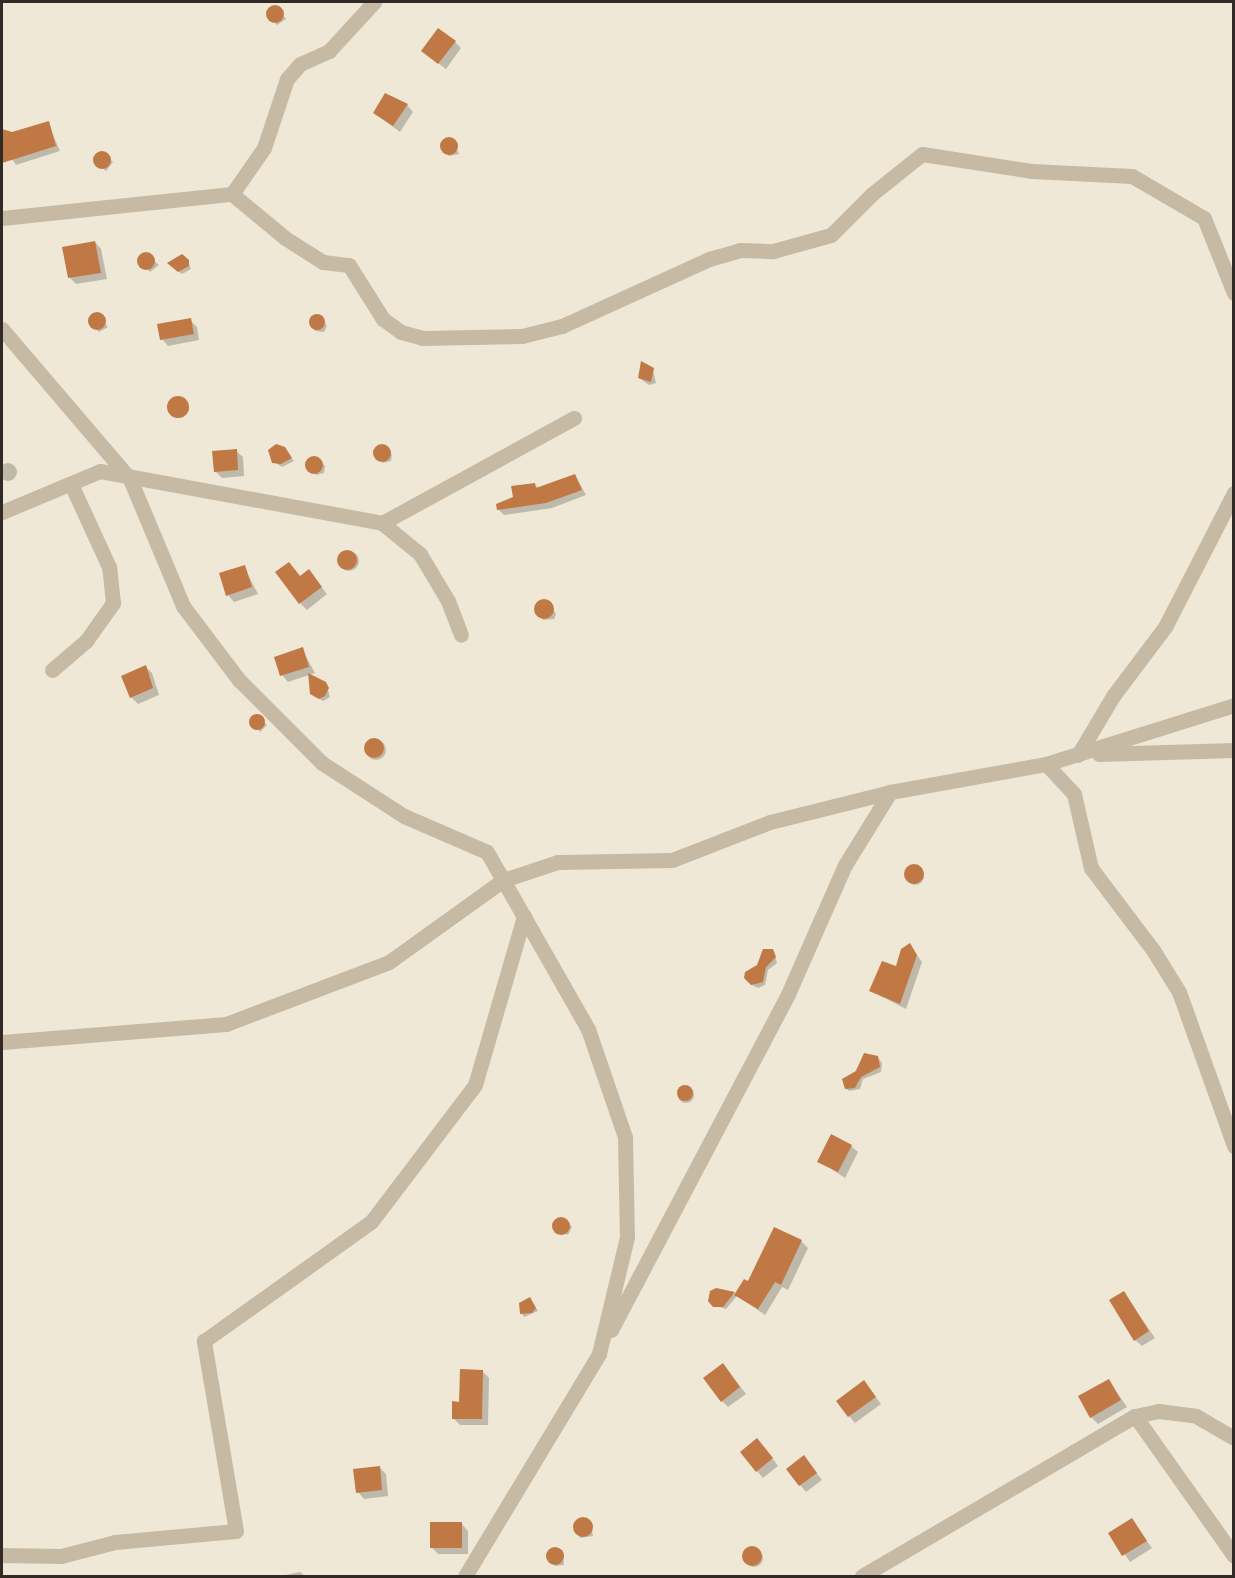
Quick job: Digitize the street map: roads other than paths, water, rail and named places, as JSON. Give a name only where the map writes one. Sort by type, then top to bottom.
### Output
[{"type":"street","points":[[231,194],[264,148],[287,79],[300,64],[329,51],[374,2]]},
{"type":"street","points":[[2,218],[231,194],[285,238],[323,262],[349,265],[361,289],[382,319],[401,332],[423,338],[522,336],[562,326],[709,260],[740,250],[772,252],[831,235],[872,194],[922,154],[1032,171],[1132,176],[1204,218],[1233,293]]},
{"type":"street","points":[[2,328],[8,348],[130,479],[183,606],[239,680],[322,763],[404,816],[487,852],[588,1029],[625,1137],[627,1237],[598,1354]]},
{"type":"street","points":[[382,523],[574,418]]},
{"type":"street","points":[[2,512],[100,471],[130,479],[382,523],[420,554],[448,601],[461,635]]},
{"type":"street","points":[[52,670],[86,641],[113,603],[109,567],[70,484]]},
{"type":"street","points":[[1078,754],[1113,696],[1165,627],[1233,494]]},
{"type":"street","points":[[2,1042],[226,1024],[389,962],[503,880],[558,862],[672,860],[770,822],[891,792],[1046,764],[1233,705]]},
{"type":"street","points":[[1078,754],[1233,750]]},
{"type":"street","points":[[1046,764],[1074,794],[1091,868],[1153,950],[1179,992],[1233,1146]]},
{"type":"street","points":[[465,1576],[598,1354],[788,994],[845,865],[891,792]]},
{"type":"street","points":[[2,1555],[61,1556],[115,1542],[236,1531],[204,1341],[371,1221],[475,1085],[524,916]]},
{"type":"street","points":[[862,1576],[1135,1416],[1158,1411],[1196,1416],[1233,1437]]},
{"type":"street","points":[[1135,1416],[1233,1556]]}]
